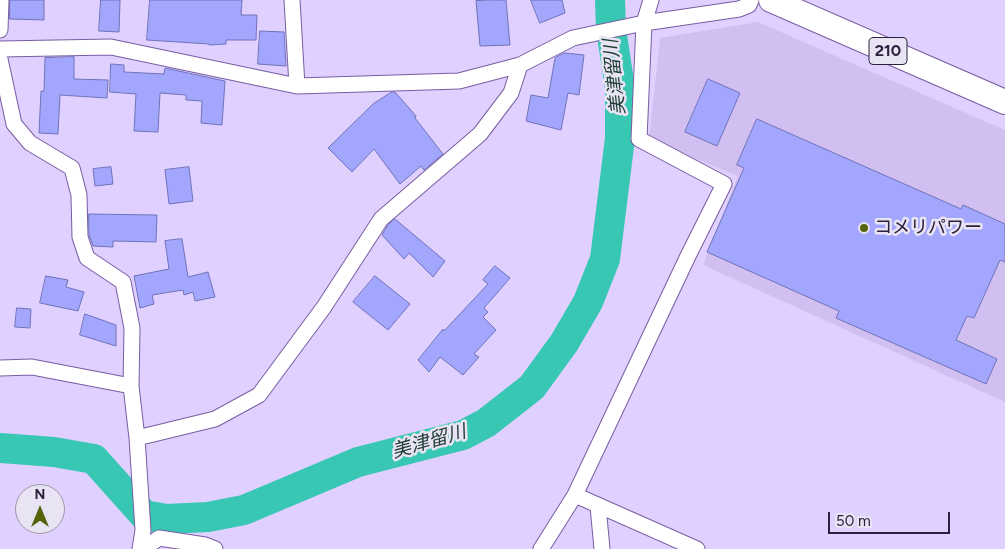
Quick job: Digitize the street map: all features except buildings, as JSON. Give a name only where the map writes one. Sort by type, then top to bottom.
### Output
[{"type":"highway","name":"210","points":[[771,0],[1005,102]]},
{"type":"street","points":[[0,30],[1,0]]},
{"type":"street","points":[[292,0],[297,86]]},
{"type":"street","points":[[541,549],[575,495],[724,184],[639,139],[644,24],[651,0]]},
{"type":"street","points":[[0,49],[110,47],[297,86],[459,81],[520,66],[573,38],[644,24],[739,9],[749,5],[751,0]]},
{"type":"street","points":[[0,60],[14,124],[30,143],[72,168],[78,195],[80,237],[87,258],[123,282],[132,328],[131,386],[144,530],[141,549]]},
{"type":"street","points":[[137,438],[215,419],[259,394],[324,307],[381,218],[480,134],[511,93],[520,66]]},
{"type":"street","points":[[0,368],[32,367],[131,386]]},
{"type":"street","points":[[575,495],[697,549]]},
{"type":"street","points":[[598,506],[602,549]]},
{"type":"street","points":[[141,549],[160,538],[215,549]]},
{"type":"shaded area","points":[[758,22],[1005,130],[1005,402],[703,265],[738,176],[649,140],[660,38]]},
{"type":"waterway","name":"美津留川","points":[[0,448],[54,452],[94,459],[144,515],[166,519],[208,517],[244,510],[358,462],[463,435],[486,423],[532,387],[564,343],[588,302],[605,259],[620,138],[620,88],[611,29],[610,0]]},
{"type":"place","name":"コメリパワー","points":[[864,228]]}]
